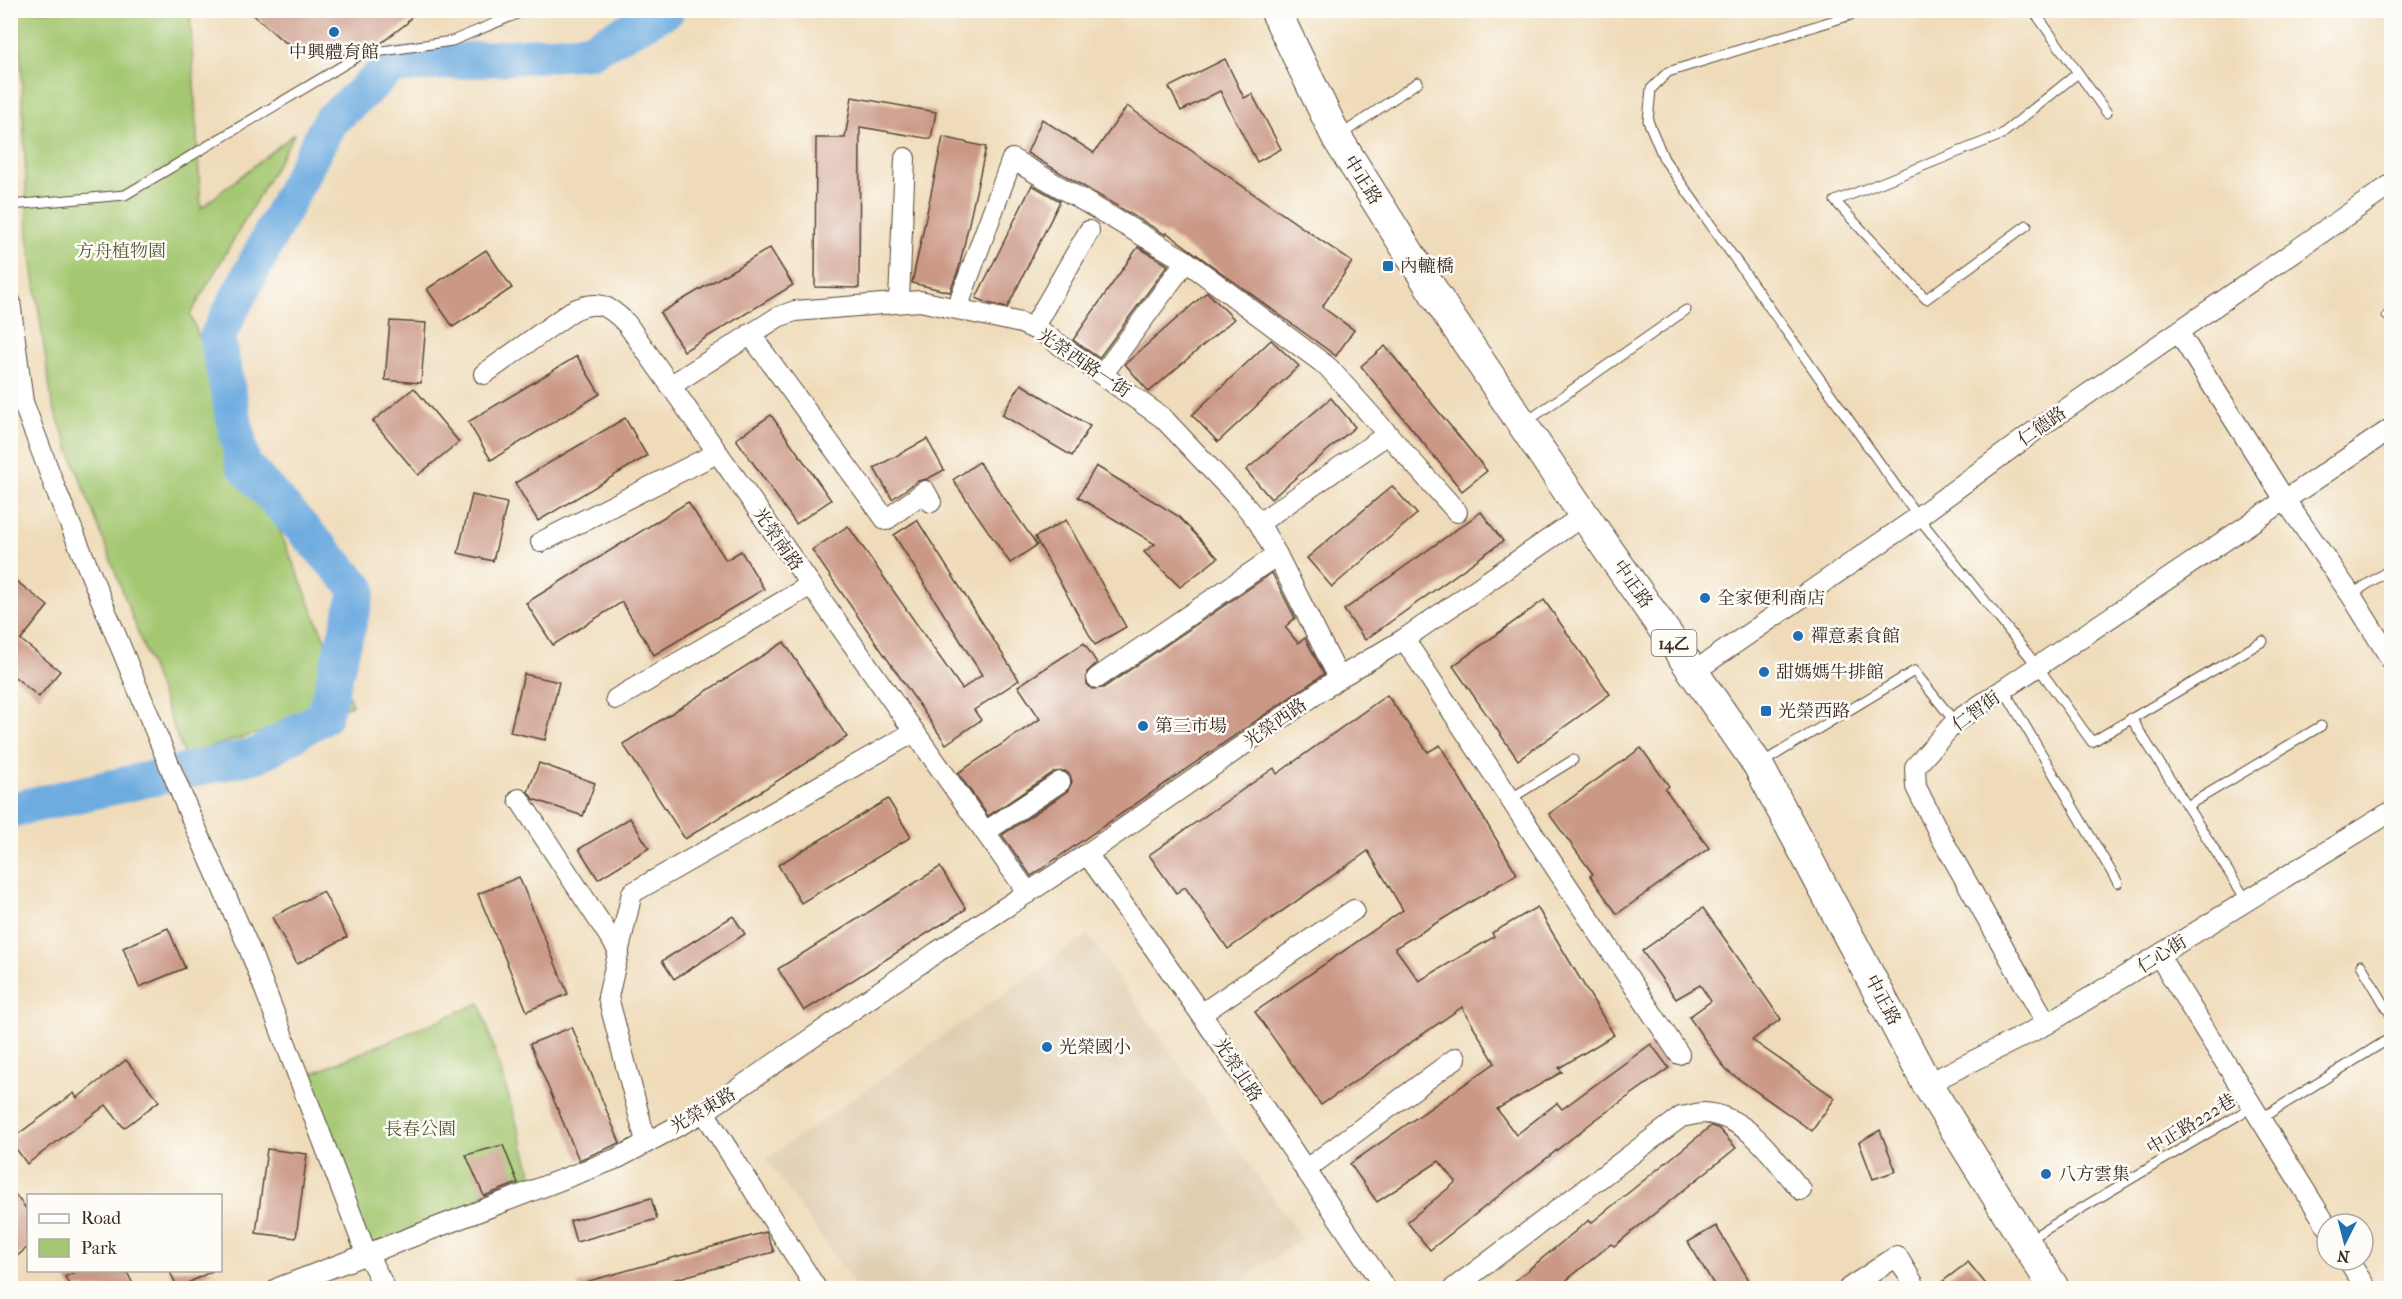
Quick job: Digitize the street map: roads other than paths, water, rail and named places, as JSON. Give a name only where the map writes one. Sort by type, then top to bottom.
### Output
[{"type":"main road","name":"中正路","points":[[1275,10],[1337,138],[1445,310],[1758,765],[1927,1084],[2054,1288]]},
{"type":"street","points":[[899,301],[905,158]]},
{"type":"street","points":[[957,308],[1012,159],[1186,261],[1328,367],[1457,512]]},
{"type":"street","name":"仁德路","points":[[1695,671],[1918,517],[2040,427],[2179,333],[2391,184]]},
{"type":"street","points":[[1033,328],[1089,231]]},
{"type":"street","points":[[1102,375],[1186,261]]},
{"type":"street","points":[[10,301],[24,402],[56,490],[187,808],[249,948],[367,1254],[385,1288]]},
{"type":"street","name":"光榮西路一街","points":[[670,386],[778,317],[795,311],[920,301],[1033,328],[1163,418],[1259,523],[1339,678]]},
{"type":"street","name":"光榮南路","points":[[484,374],[572,310],[585,304],[601,305],[615,312],[627,324],[1028,893]]},
{"type":"street","points":[[2179,333],[2285,500],[2351,595],[2391,661]]},
{"type":"street","points":[[750,334],[886,520],[925,491],[931,502]]},
{"type":"street","name":"仁智街","points":[[2047,1024],[1941,837],[1916,787],[1915,767],[1955,722],[2391,428]]},
{"type":"street","points":[[1259,523],[1388,434]]},
{"type":"street","points":[[541,542],[717,453]]},
{"type":"street","name":"光榮西路","points":[[1088,854],[1339,678],[1404,639],[1584,515]]},
{"type":"street","points":[[1097,678],[1277,555]]},
{"type":"street","points":[[615,699],[811,585]]},
{"type":"street","points":[[1404,639],[1678,1054]]},
{"type":"street","points":[[646,1142],[608,997],[632,893],[914,732]]},
{"type":"street","points":[[985,832],[1060,782]]},
{"type":"street","points":[[519,799],[619,951]]},
{"type":"street","name":"仁心街","points":[[1927,1084],[2047,1024],[2391,811]]},
{"type":"street","name":"光榮東路","points":[[278,1288],[618,1158],[704,1112],[1088,854]]},
{"type":"street","name":"光榮北路","points":[[1088,854],[1202,1014],[1385,1288]]},
{"type":"street","points":[[1202,1014],[1354,910]]},
{"type":"street","points":[[2159,956],[2318,1212]]},
{"type":"street","points":[[1305,1170],[1456,1058]]},
{"type":"street","points":[[704,1112],[816,1288]]},
{"type":"street","points":[[1454,1288],[1682,1117],[1703,1113],[1727,1118],[1749,1130],[1801,1190]]},
{"type":"street","points":[[1849,1288],[1897,1256],[1916,1288]]},
{"type":"street","points":[[2356,1272],[2366,1288]]},
{"type":"lane","points":[[10,205],[125,195],[362,54],[452,41],[518,14],[519,10]]},
{"type":"lane","points":[[1867,10],[1668,72],[1651,89],[1648,121],[1664,159],[1918,517],[2038,667],[2092,742],[2263,641]]},
{"type":"lane","points":[[2033,10],[2107,112]]},
{"type":"lane","points":[[2027,225],[1926,299],[1835,201],[2001,135],[2078,73]]},
{"type":"lane","points":[[1337,138],[1418,82]]},
{"type":"lane","points":[[1522,425],[1686,310]]},
{"type":"lane","points":[[2351,595],[2391,568]]},
{"type":"lane","points":[[1758,765],[1914,671],[1955,722]]},
{"type":"lane","points":[[2004,690],[2118,883]]},
{"type":"lane","points":[[2131,718],[2247,901]]},
{"type":"lane","points":[[2187,806],[2321,726]]},
{"type":"lane","points":[[1510,799],[1573,760]]},
{"type":"lane","points":[[2361,965],[2391,1017]]},
{"type":"lane","name":"中正路222巷","points":[[2024,1243],[2391,1037]]},
{"type":"waterway","points":[[10,810],[258,755],[324,716],[358,589],[243,464],[217,337],[330,121],[392,66],[589,51],[667,10]]},
{"type":"place","name":"中興體育館","points":[[334,32]]},
{"type":"place","name":"內轆橋","points":[[1388,266]]},
{"type":"place","name":"全家便利商店","points":[[1705,598]]},
{"type":"place","name":"禪意素食館","points":[[1798,636]]},
{"type":"place","name":"甜媽媽牛排館","points":[[1764,672]]},
{"type":"place","name":"光榮西路","points":[[1766,711]]},
{"type":"place","name":"第三市場","points":[[1143,726]]},
{"type":"place","name":"光榮國小","points":[[1047,1047]]},
{"type":"place","name":"八方雲集","points":[[2046,1174]]},
{"type":"park label","name":"方舟植物園","points":[[121,251]]},
{"type":"park label","name":"長春公園","points":[[420,1129]]}]
